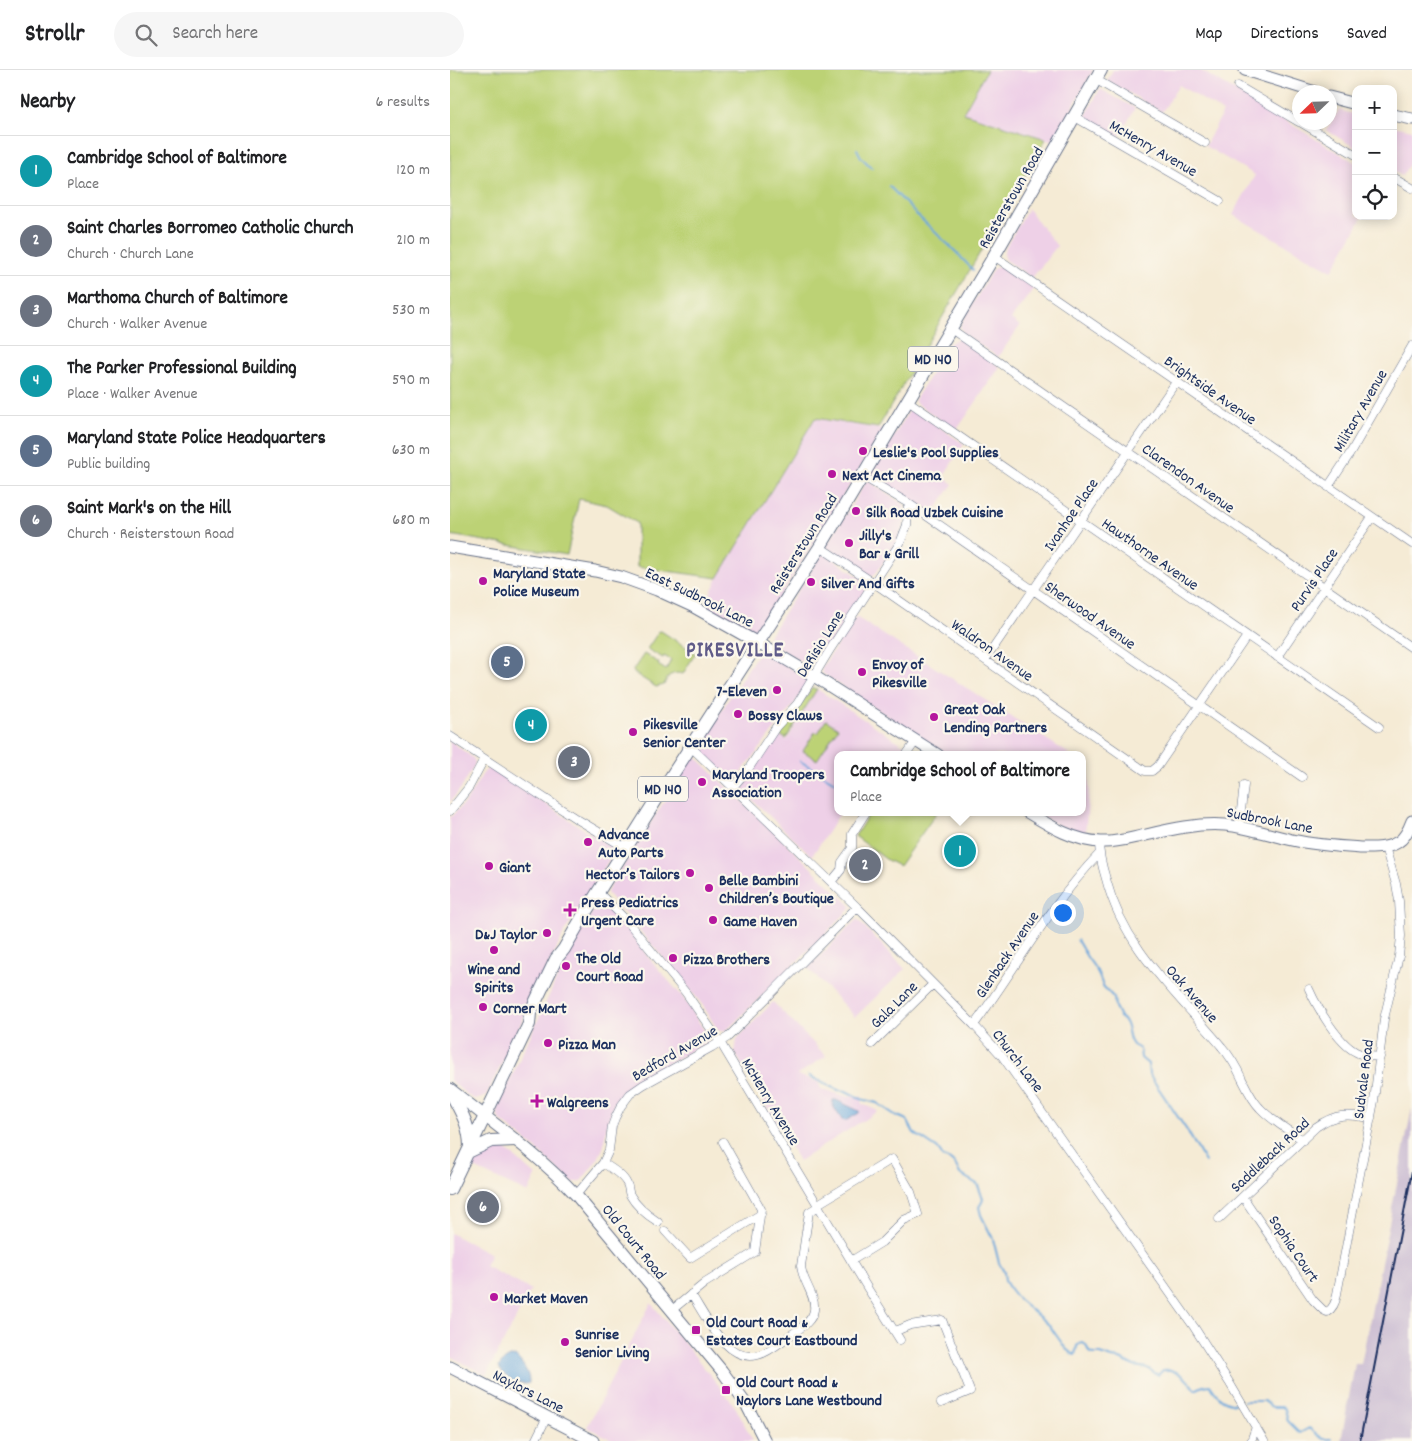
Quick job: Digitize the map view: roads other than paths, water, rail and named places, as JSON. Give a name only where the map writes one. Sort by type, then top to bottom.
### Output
[{"type":"main road","name":"Reisterstown Road","points":[[450,1189],[529,1024],[530,1013],[556,959],[820,547],[994,256],[1098,75]]},
{"type":"main road","points":[[450,1090],[468,1128],[470,1135],[469,1150],[491,1140],[516,1140]]},
{"type":"street","points":[[1245,70],[1293,85]]},
{"type":"street","points":[[1098,75],[1205,143]]},
{"type":"street","points":[[1238,86],[1292,117]]},
{"type":"street","points":[[1337,99],[1352,103]]},
{"type":"street","name":"McHenry Avenue","points":[[1075,116],[1220,201]]},
{"type":"street","points":[[1397,116],[1412,119]]},
{"type":"street","points":[[1317,130],[1352,152]]},
{"type":"street","points":[[1397,179],[1412,188]]},
{"type":"street","name":"Brightside Avenue","points":[[994,256],[1412,544]]},
{"type":"street","name":"Clarendon Avenue","points":[[951,329],[1412,648]]},
{"type":"street","name":"Military Avenue","points":[[1328,487],[1351,452],[1412,346]]},
{"type":"street","name":"Ivanhoe Place","points":[[985,660],[1176,382]]},
{"type":"street","name":"Hawthorne Avenue","points":[[908,401],[1379,727]]},
{"type":"street","name":"Sherwood Avenue","points":[[862,476],[908,503],[1302,777]]},
{"type":"street","name":"DeRisio Lane","points":[[733,787],[749,768],[776,727],[797,704],[874,583],[904,533],[907,525],[908,503]]},
{"type":"street","name":"Purvis Place","points":[[1277,657],[1372,517]]},
{"type":"street","name":"East Sudbrook Lane","points":[[450,547],[574,567],[621,577],[657,590],[692,606],[758,643]]},
{"type":"street","name":"Waldron Avenue","points":[[820,547],[1145,771],[1152,771],[1158,766],[1199,706]]},
{"type":"street","points":[[1199,706],[1247,636]]},
{"type":"street","points":[[758,643],[814,676],[932,751]]},
{"type":"street","points":[[450,736],[598,832],[626,848]]},
{"type":"street","points":[[909,751],[916,741]]},
{"type":"street","name":"Church Lane","points":[[691,747],[857,907],[974,1024],[1002,1056],[1194,1327],[1264,1441]]},
{"type":"street","points":[[450,811],[468,787],[484,759]]},
{"type":"street","points":[[1239,827],[1244,785]]},
{"type":"street","points":[[831,882],[841,870],[842,862],[852,848],[852,834],[863,816]]},
{"type":"street","name":"Sudbrook Lane","points":[[1034,816],[1070,835],[1099,842],[1112,842],[1197,825],[1224,825],[1253,829],[1290,840],[1324,845],[1366,848],[1385,847]]},
{"type":"street","points":[[1385,847],[1399,842],[1404,837],[1412,821]]},
{"type":"street","name":"Oak Avenue","points":[[1099,842],[1099,854],[1112,902],[1135,944],[1223,1048],[1252,1099],[1260,1108],[1303,1140]]},
{"type":"street","name":"Sudvale Road","points":[[1327,1312],[1333,1307],[1338,1294],[1377,1082],[1381,1036],[1399,956],[1400,917],[1396,884],[1385,847]]},
{"type":"street","name":"Glenback Avenue","points":[[974,1024],[1074,882],[1099,854]]},
{"type":"street","name":"McHenry Avenue","points":[[598,892],[627,921],[686,993],[720,1042],[900,1340]]},
{"type":"street","name":"Bedford Avenue","points":[[576,1195],[603,1163],[609,1150],[615,1118],[630,1094],[643,1084],[728,1036],[857,907]]},
{"type":"street","name":"Gala Lane","points":[[872,1044],[933,984]]},
{"type":"street","points":[[1309,989],[1314,1000],[1340,1039],[1358,1053],[1380,1057]]},
{"type":"street","name":"Old Court Road","points":[[450,1090],[545,1164],[576,1195],[722,1371],[740,1395],[765,1441]]},
{"type":"street","name":"Saddleback Road","points":[[1219,1219],[1316,1127],[1333,1117],[1346,1115],[1371,1118]]},
{"type":"street","points":[[672,1310],[706,1283],[756,1252],[761,1209],[723,1142]]},
{"type":"street","points":[[691,1294],[720,1337],[738,1354],[751,1356],[770,1350],[804,1325],[812,1314],[814,1303],[801,1273],[808,1212],[892,1159],[911,1192],[918,1214],[904,1220],[882,1242],[851,1260]]},
{"type":"street","points":[[603,1163],[620,1176],[627,1184],[633,1200],[645,1213],[658,1222]]},
{"type":"street","name":"Sophia Court","points":[[1243,1197],[1313,1300],[1327,1312]]},
{"type":"street","points":[[665,1231],[690,1258],[761,1214]]},
{"type":"street","points":[[896,1331],[910,1325],[942,1320],[970,1392],[941,1403]]},
{"type":"street","name":"Naylors Lane","points":[[450,1367],[593,1441]]},
{"type":"street","points":[[536,1441],[547,1417]]},
{"type":"street","points":[[1252,1441],[1256,1427]]},
{"type":"water","points":[[833,1100],[859,1111],[859,1113],[845,1121],[842,1120],[833,1106]]},
{"type":"water","points":[[515,1356],[525,1368],[529,1383],[526,1384],[512,1380],[499,1367],[510,1357]]},
{"type":"waterway","points":[[857,149],[861,157],[872,168]]},
{"type":"waterway","points":[[889,186],[973,270]]},
{"type":"waterway","points":[[800,761],[834,782]]},
{"type":"waterway","points":[[1077,940],[1097,971],[1103,986],[1114,998],[1115,1007],[1125,1022],[1130,1040],[1133,1045],[1140,1049],[1141,1058],[1148,1064],[1149,1074],[1188,1132],[1205,1162]]},
{"type":"waterway","points":[[809,1076],[838,1090],[846,1091],[861,1099],[877,1103],[895,1115],[907,1120],[914,1133],[938,1149],[943,1157],[955,1164],[960,1174],[977,1184],[983,1199],[979,1207],[981,1215],[993,1239],[999,1263],[1004,1272],[1005,1281],[1018,1299],[1049,1325],[1071,1353],[1075,1355],[1077,1346],[1083,1343],[1089,1352],[1093,1354],[1120,1359],[1134,1366],[1147,1368],[1158,1375],[1163,1370],[1178,1373],[1195,1390],[1210,1385],[1220,1398],[1235,1404]]},
{"type":"waterway","points":[[1244,1401],[1264,1401],[1272,1407],[1282,1407],[1285,1409],[1288,1421],[1300,1433],[1309,1428],[1323,1439],[1331,1439]]},
{"type":"railway","points":[[1360,1441],[1412,1171]]},
{"type":"place","name":"Leslie's Pool Supplies","points":[[863,451]]},
{"type":"place","name":"Next Act Cinema","points":[[832,474]]},
{"type":"place","name":"Silk Road Uzbek Cuisine","points":[[856,511]]},
{"type":"place","name":"Jilly's Bar & Grill","points":[[849,543]]},
{"type":"place","name":"Maryland State Police Museum","points":[[483,581]]},
{"type":"place","name":"Silver And Gifts","points":[[811,582]]},
{"type":"place","name":"Maryland State Police Headquarters","points":[[507,662]]},
{"type":"place","name":"Envoy of Pikesville","points":[[862,672]]},
{"type":"place","name":"7-Eleven","points":[[777,690]]},
{"type":"place","name":"Bossy Claws","points":[[738,714]]},
{"type":"place","name":"Great Oak Lending Partners","points":[[934,717]]},
{"type":"place","name":"The Parker Professional Building","points":[[531,725]]},
{"type":"place","name":"Pikesville Senior Center","points":[[633,732]]},
{"type":"place","name":"Marthoma Church of Baltimore","points":[[574,762]]},
{"type":"place","name":"Maryland Troopers Association","points":[[702,782]]},
{"type":"place","name":"Advance Auto Parts","points":[[588,842]]},
{"type":"place","name":"Cambridge School of Baltimore","points":[[960,851]]},
{"type":"place","name":"Saint Charles Borromeo Catholic Church","points":[[865,865]]},
{"type":"place","name":"Giant","points":[[489,866]]},
{"type":"place","name":"Hector’s Tailors","points":[[690,873]]},
{"type":"place","name":"Belle Bambini Children’s Boutique","points":[[709,888]]},
{"type":"place","name":"Press Pediatrics Urgent Care","points":[[570,910]]},
{"type":"place","name":"Game Haven","points":[[713,920]]},
{"type":"place","name":"D&J Taylor","points":[[547,933]]},
{"type":"place","name":"Wine and Spirits","points":[[494,950]]},
{"type":"place","name":"Pizza Brothers","points":[[673,958]]},
{"type":"place","name":"The Old Court Road","points":[[566,966]]},
{"type":"place","name":"Corner Mart","points":[[483,1007]]},
{"type":"place","name":"Pizza Man","points":[[548,1043]]},
{"type":"place","name":"Walgreens","points":[[537,1101]]},
{"type":"place","name":"Saint Mark's on the Hill","points":[[483,1207]]},
{"type":"place","name":"Market Maven","points":[[494,1297]]},
{"type":"place","name":"Old Court Road & Estates Court Eastbound","points":[[696,1330]]},
{"type":"place","name":"Sunrise Senior Living","points":[[565,1342]]},
{"type":"place","name":"Old Court Road & Naylors Lane Westbound","points":[[726,1390]]},
{"type":"district","name":"PIKESVILLE","points":[[735,649]]}]
